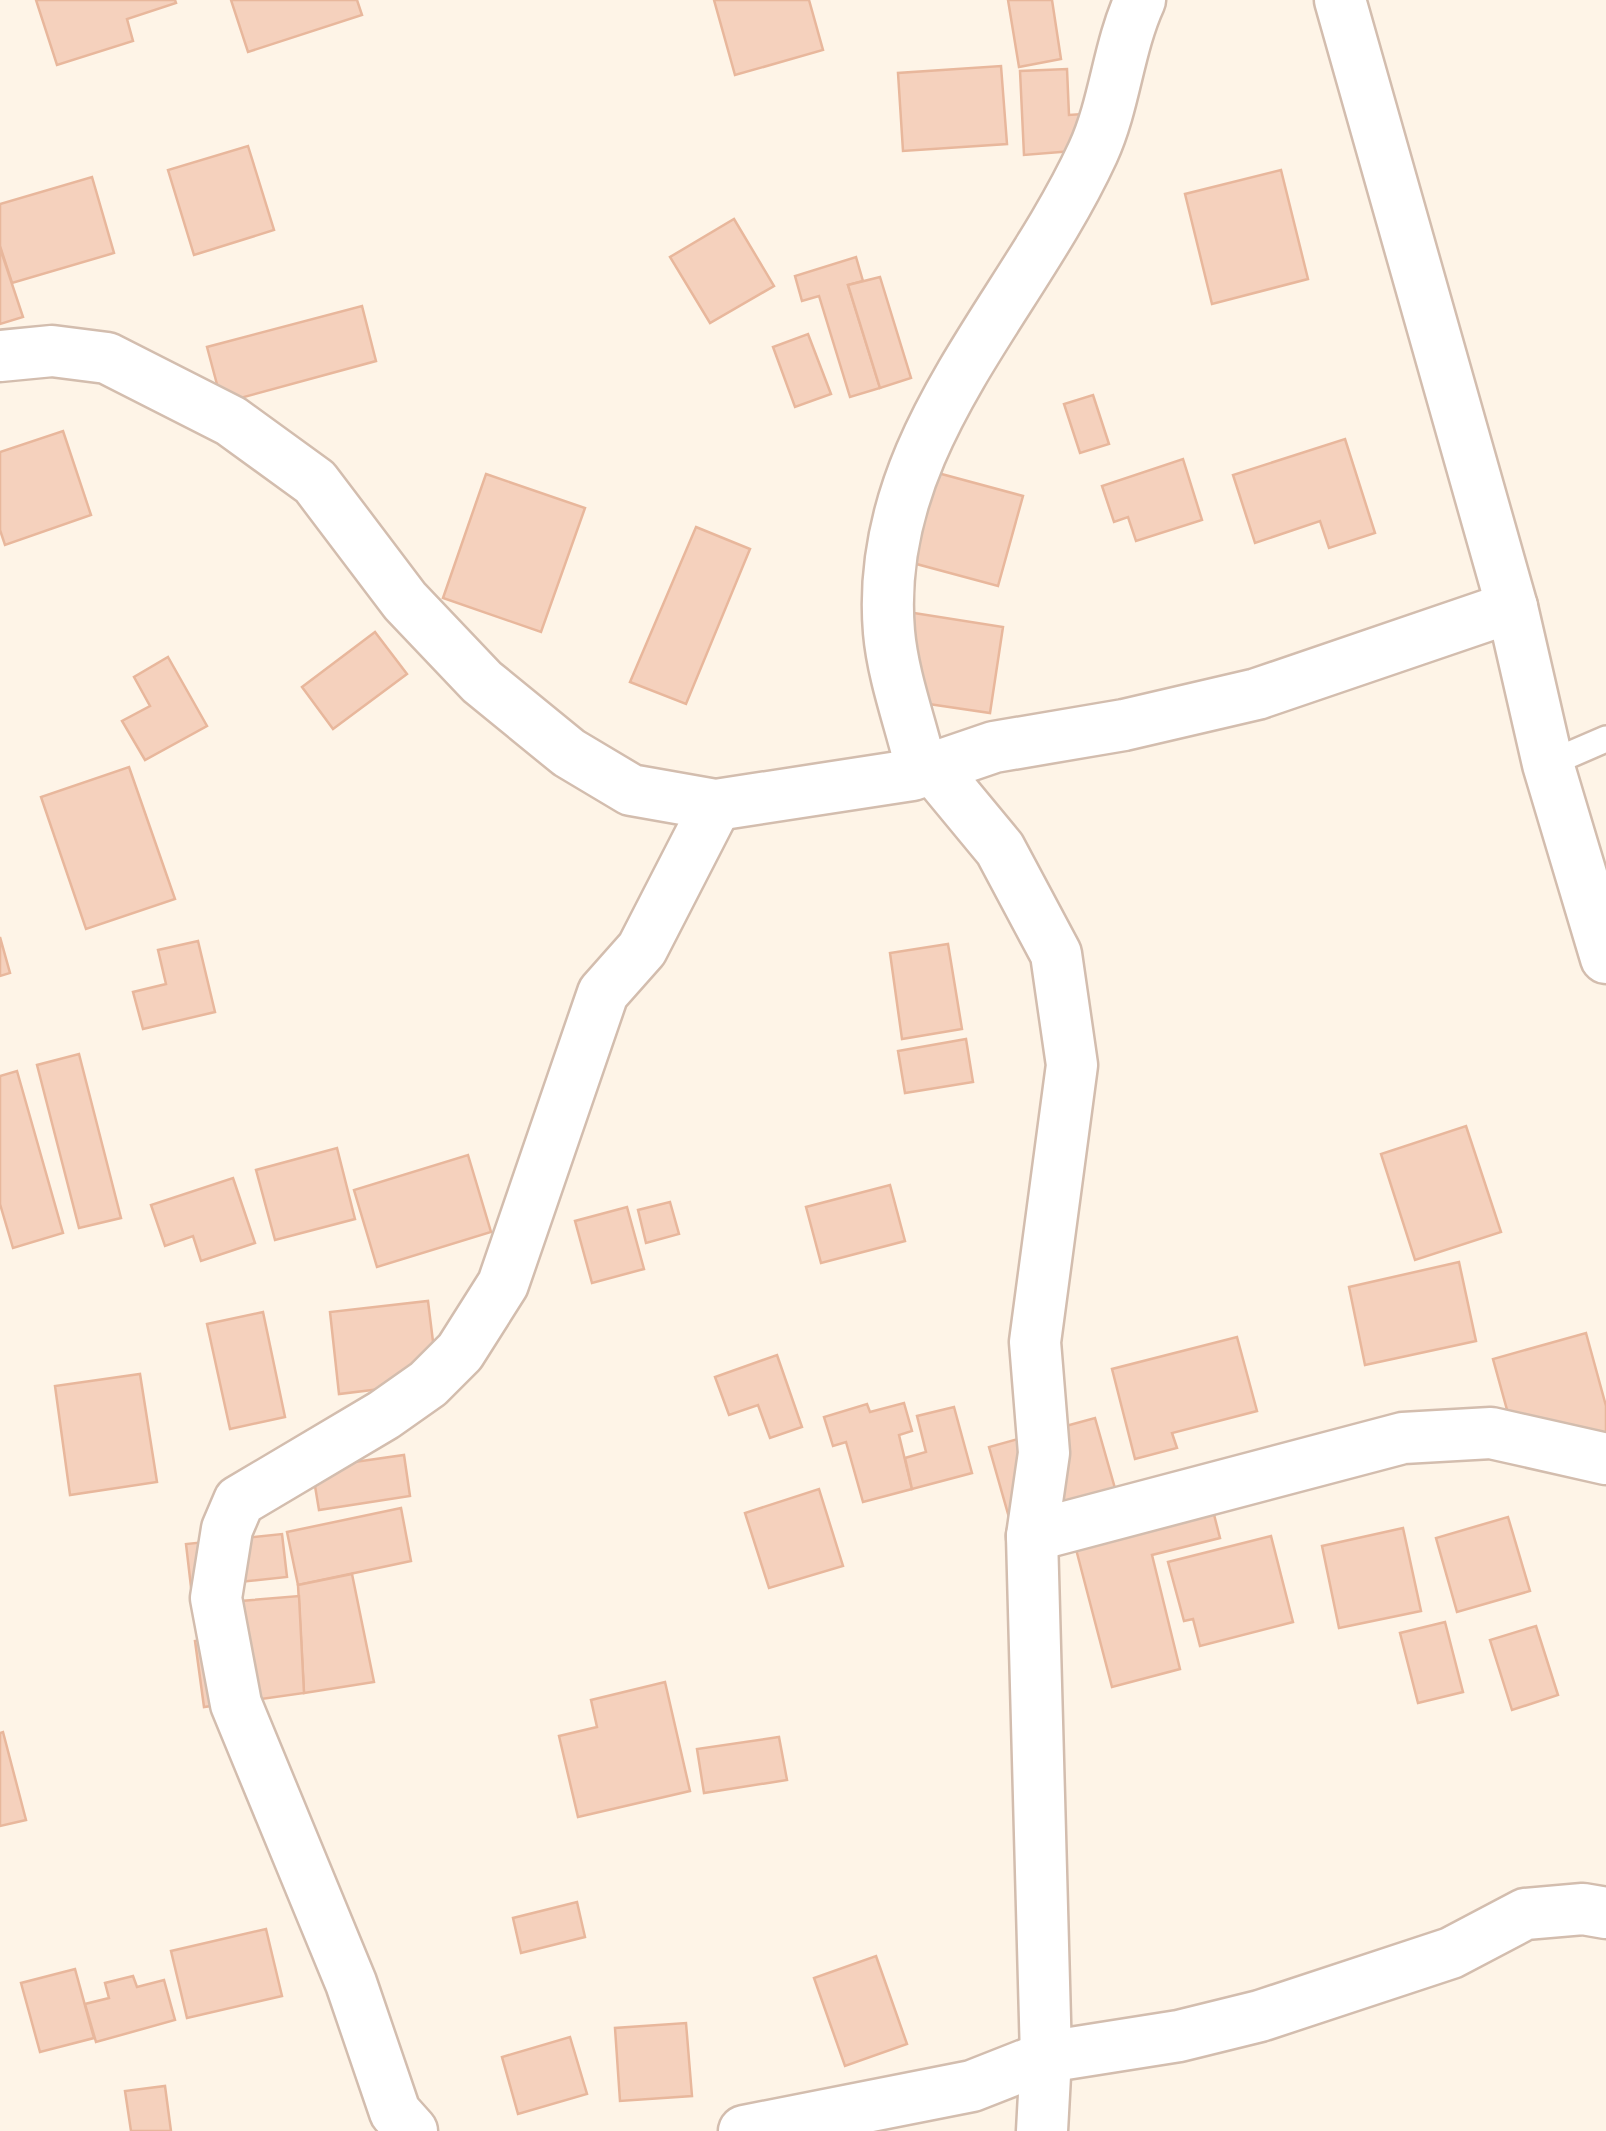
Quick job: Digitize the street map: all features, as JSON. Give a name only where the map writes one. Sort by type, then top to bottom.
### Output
[{"type":"street","points":[[1042,2131],[1046,2057],[1032,1536],[1044,1454],[1036,1342],[1072,1065],[1056,954],[1000,849],[928,770],[889,633],[892,546],[910,477],[946,394],[1094,150],[1128,26],[1140,0]]},
{"type":"street","points":[[1340,0],[1512,608],[1548,764],[1606,958]]},
{"type":"street","points":[[0,356],[52,351],[107,358],[231,421],[315,482],[405,601],[482,682],[569,752],[631,790],[716,805],[928,770],[994,747],[1124,725],[1256,694],[1512,608]]},
{"type":"street","points":[[412,2131],[395,2112],[352,1983],[236,1704],[216,1598],[227,1529],[240,1501],[384,1415],[428,1384],[460,1352],[503,1284],[603,993],[642,949],[716,805]]},
{"type":"street","points":[[1032,1536],[1403,1438],[1491,1433],[1606,1459]]},
{"type":"street","points":[[744,2131],[972,2086],[1046,2057],[1179,2036],[1260,2016],[1450,1953],[1525,1914],[1584,1909],[1606,1913]]},
{"type":"lane","points":[[1548,764],[1606,739]]},
{"type":"building","points":[[36,0],[176,3],[127,19],[133,41],[57,65]]},
{"type":"building","points":[[231,0],[357,0],[362,15],[248,52]]},
{"type":"building","points":[[714,0],[809,0],[823,50],[735,75]]},
{"type":"building","points":[[1008,0],[1052,0],[1061,59],[1019,67]]},
{"type":"building","points":[[1001,66],[1007,144],[903,151],[898,73]]},
{"type":"building","points":[[1067,69],[1069,115],[1099,113],[1085,150],[1024,155],[1020,71]]},
{"type":"building","points":[[248,146],[274,230],[194,255],[168,170]]},
{"type":"building","points":[[1281,170],[1308,279],[1212,304],[1185,194]]},
{"type":"building","points":[[92,177],[114,253],[12,283],[0,246],[0,204]]},
{"type":"building","points":[[734,219],[774,286],[710,323],[670,257]]},
{"type":"building","points":[[0,248],[23,317],[0,324]]},
{"type":"building","points":[[856,257],[863,281],[848,285],[880,388],[850,397],[819,296],[802,301],[795,276]]},
{"type":"building","points":[[880,277],[911,378],[880,388],[848,285]]},
{"type":"building","points":[[362,306],[376,361],[222,403],[207,347]]},
{"type":"building","points":[[808,334],[831,394],[795,407],[773,347]]},
{"type":"building","points":[[1093,395],[1109,444],[1080,453],[1064,404]]},
{"type":"building","points":[[63,431],[91,515],[5,545],[0,530],[0,452]]},
{"type":"building","points":[[1345,439],[1375,533],[1329,548],[1320,521],[1255,543],[1233,475]]},
{"type":"building","points":[[1183,459],[1202,520],[1136,541],[1128,517],[1114,522],[1102,486]]},
{"type":"building","points":[[923,469],[1023,496],[998,586],[898,559]]},
{"type":"building","points":[[486,474],[585,508],[541,632],[443,598]]},
{"type":"building","points":[[696,527],[750,549],[686,704],[630,682]]},
{"type":"building","points":[[895,610],[1003,627],[990,713],[881,697]]},
{"type":"building","points":[[375,632],[407,674],[333,729],[302,687]]},
{"type":"building","points":[[168,657],[207,726],[145,760],[122,721],[150,706],[134,677]]},
{"type":"building","points":[[129,767],[175,899],[86,929],[41,797]]},
{"type":"building","points":[[0,937],[10,973],[0,976]]},
{"type":"building","points":[[198,941],[215,1012],[143,1029],[133,992],[166,984],[158,950]]},
{"type":"building","points":[[948,944],[962,1029],[902,1039],[890,953]]},
{"type":"building","points":[[966,1039],[973,1082],[905,1093],[898,1051]]},
{"type":"building","points":[[79,1054],[121,1218],[79,1228],[37,1065]]},
{"type":"building","points":[[17,1071],[63,1233],[13,1248],[0,1204],[0,1076]]},
{"type":"building","points":[[1466,1126],[1501,1232],[1415,1260],[1381,1154]]},
{"type":"building","points":[[337,1148],[355,1219],[275,1240],[256,1170]]},
{"type":"building","points":[[468,1155],[491,1232],[377,1267],[354,1190]]},
{"type":"building","points":[[233,1178],[255,1243],[201,1261],[193,1236],[165,1246],[151,1205]]},
{"type":"building","points":[[890,1185],[905,1241],[821,1263],[806,1207]]},
{"type":"building","points":[[670,1202],[679,1234],[646,1243],[638,1210]]},
{"type":"building","points":[[627,1207],[644,1269],[592,1283],[575,1221]]},
{"type":"building","points":[[1459,1262],[1476,1341],[1365,1365],[1349,1287]]},
{"type":"building","points":[[428,1301],[438,1382],[339,1394],[330,1312]]},
{"type":"building","points":[[263,1312],[285,1417],[230,1429],[207,1324]]},
{"type":"building","points":[[1586,1333],[1606,1406],[1606,1440],[1522,1464],[1493,1359]]},
{"type":"building","points":[[1237,1337],[1257,1411],[1172,1433],[1177,1448],[1135,1459],[1112,1369]]},
{"type":"building","points":[[777,1355],[802,1427],[770,1438],[758,1405],[729,1415],[715,1377]]},
{"type":"building","points":[[140,1374],[157,1482],[70,1495],[55,1386]]},
{"type":"building","points":[[904,1403],[912,1431],[899,1435],[912,1489],[863,1502],[846,1442],[833,1446],[824,1417],[867,1404],[870,1412]]},
{"type":"building","points":[[954,1407],[972,1473],[912,1489],[905,1458],[926,1452],[917,1416]]},
{"type":"building","points":[[1095,1418],[1122,1513],[1016,1542],[989,1447]]},
{"type":"building","points":[[404,1455],[410,1496],[319,1510],[312,1468]]},
{"type":"building","points":[[819,1489],[843,1566],[769,1588],[745,1513]]},
{"type":"building","points":[[1209,1495],[1220,1538],[1152,1555],[1180,1669],[1112,1687],[1071,1530]]},
{"type":"building","points":[[401,1508],[411,1561],[298,1585],[287,1532]]},
{"type":"building","points":[[1508,1517],[1530,1591],[1457,1612],[1436,1538]]},
{"type":"building","points":[[1403,1528],[1421,1611],[1339,1628],[1322,1546]]},
{"type":"building","points":[[282,1534],[287,1577],[191,1587],[186,1544]]},
{"type":"building","points":[[1271,1536],[1293,1622],[1200,1646],[1193,1619],[1184,1621],[1168,1562]]},
{"type":"building","points":[[352,1574],[374,1682],[304,1693],[298,1585]]},
{"type":"building","points":[[299,1596],[304,1693],[204,1707],[195,1641],[233,1635],[228,1602]]},
{"type":"building","points":[[1445,1622],[1463,1692],[1418,1703],[1400,1633]]},
{"type":"building","points":[[1536,1626],[1558,1695],[1512,1710],[1490,1640]]},
{"type":"building","points":[[665,1682],[690,1791],[578,1817],[559,1736],[597,1727],[591,1700]]},
{"type":"building","points":[[3,1732],[26,1820],[0,1826],[0,1733]]},
{"type":"building","points":[[779,1737],[787,1780],[704,1793],[697,1749]]},
{"type":"building","points":[[577,1902],[585,1937],[521,1953],[513,1918]]},
{"type":"building","points":[[266,1929],[282,1996],[187,2018],[171,1951]]},
{"type":"building","points":[[876,1956],[907,2044],[845,2066],[814,1978]]},
{"type":"building","points":[[75,1969],[94,2038],[40,2052],[21,1983]]},
{"type":"building","points":[[133,1976],[137,1987],[164,1980],[175,2020],[96,2042],[85,2004],[109,1998],[105,1983]]},
{"type":"building","points":[[686,2023],[692,2096],[620,2101],[615,2028]]},
{"type":"building","points":[[570,2037],[587,2094],[518,2114],[502,2057]]},
{"type":"building","points":[[165,2086],[171,2131],[131,2131],[125,2091]]}]
